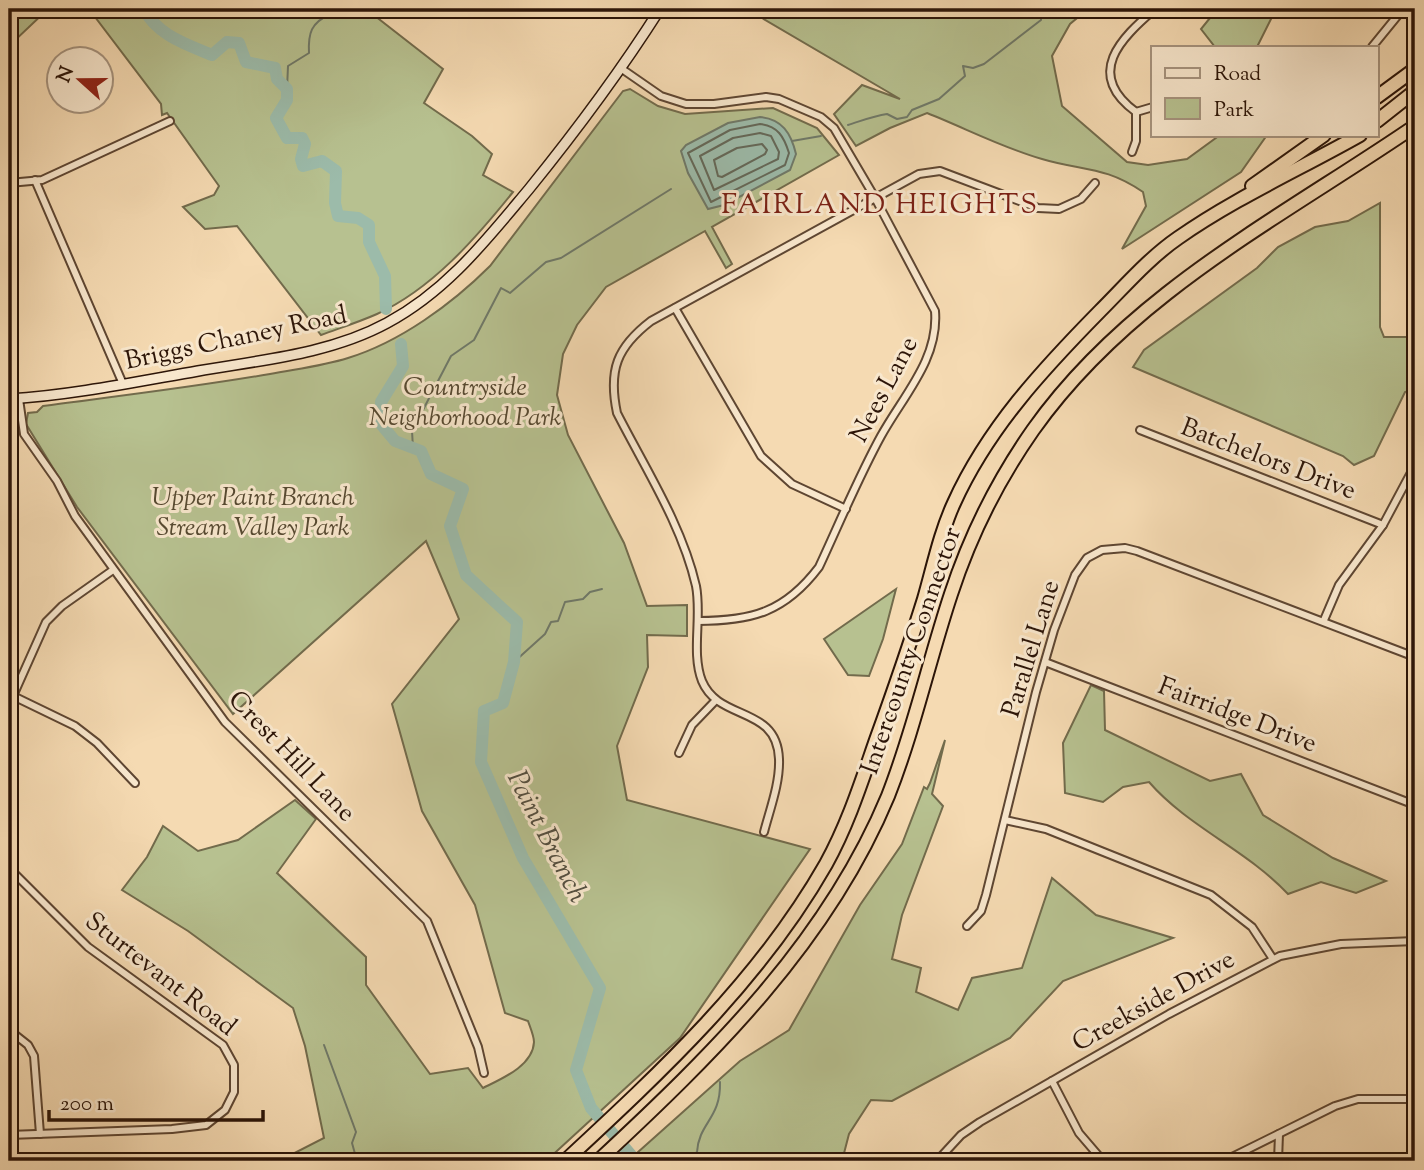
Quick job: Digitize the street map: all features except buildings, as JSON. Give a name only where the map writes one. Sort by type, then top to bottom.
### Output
[{"type":"highway","points":[[1378,96],[1415,69]]},
{"type":"highway","points":[[1378,120],[1415,91]]},
{"type":"highway","name":"Intercounty Connector","points":[[598,1161],[694,1071],[774,982],[854,865],[888,795],[900,762],[951,591],[973,534],[1003,477],[1035,426],[1099,354],[1174,285],[1415,127]]},
{"type":"highway","points":[[1206,219],[1323,136]]},
{"type":"highway","name":"Intercounty Connector","points":[[565,1161],[678,1055],[719,1011],[791,923],[827,862],[852,811],[911,640],[953,505],[984,448],[1007,413],[1061,351],[1147,263],[1206,219],[1358,136]]},
{"type":"main road","name":"Briggs Chaney Road","points":[[14,399],[122,384],[304,352],[363,335],[389,322],[456,273],[491,237],[622,69],[660,9]]},
{"type":"street","points":[[1132,152],[1136,141],[1136,112],[1117,94],[1111,78],[1111,63],[1125,34],[1155,9]]},
{"type":"street","points":[[1373,46],[1403,9]]},
{"type":"street","name":"Nees Lane","points":[[622,69],[662,96],[687,104],[714,104],[766,97],[779,99],[821,117],[834,128],[874,196],[929,294],[935,311],[937,332],[929,357],[881,437],[818,567],[790,598],[750,618],[698,621]]},
{"type":"street","points":[[1136,112],[1151,108]]},
{"type":"street","points":[[9,183],[35,180],[170,121]]},
{"type":"street","points":[[764,832],[779,769],[776,743],[765,725],[716,700],[702,681],[698,661],[696,590],[689,559],[617,413],[612,390],[614,370],[634,335],[675,308],[874,196],[919,174],[940,171],[1038,208],[1059,209],[1081,199],[1095,183]]},
{"type":"street","points":[[35,180],[122,384]]},
{"type":"street","points":[[675,308],[761,456],[792,484],[846,509]]},
{"type":"street","name":"Crest Hill Lane","points":[[14,399],[24,433],[57,481],[75,516],[225,722],[427,921],[478,1047],[485,1073]]},
{"type":"street","name":"Batchelors Drive","points":[[1140,430],[1382,525]]},
{"type":"street","points":[[1324,620],[1339,585],[1382,525],[1415,465]]},
{"type":"street","name":"Parallel Lane","points":[[967,926],[981,911],[1045,662],[1075,575],[1087,558],[1111,548],[1137,551],[1324,620],[1415,657]]},
{"type":"street","points":[[113,570],[62,606],[46,622],[11,695],[75,726],[135,783]]},
{"type":"street","name":"Fairridge Drive","points":[[1045,662],[1415,805]]},
{"type":"street","points":[[679,753],[692,725],[716,700]]},
{"type":"street","points":[[1004,820],[1046,829],[1211,895],[1251,927],[1273,959]]},
{"type":"street","name":"Sturtevant Road","points":[[9,868],[88,947],[223,1045],[234,1065],[234,1092],[225,1110],[206,1125],[172,1129],[40,1134]]},
{"type":"street","name":"Creekside Drive","points":[[937,1161],[961,1135],[980,1122],[1273,959],[1322,946],[1415,941]]},
{"type":"street","points":[[9,1030],[28,1045],[34,1056],[40,1134],[9,1135]]},
{"type":"street","points":[[1052,1081],[1079,1133],[1104,1161]]},
{"type":"street","points":[[1224,1161],[1335,1106],[1358,1099],[1415,1099]]},
{"type":"street","points":[[1278,1161],[1279,1134]]},
{"type":"green space","points":[[9,9],[48,9],[12,43],[17,73],[9,75]]},
{"type":"green space","points":[[89,9],[366,9],[443,69],[424,103],[472,136],[492,154],[483,175],[513,192],[452,261],[416,291],[377,314],[321,335],[237,226],[205,229],[183,207],[214,195],[219,186],[167,113],[162,115],[161,104]]},
{"type":"green space","points":[[767,9],[1088,9],[1070,24],[1052,56],[1062,106],[1127,162],[1148,165],[1187,159],[1219,136],[1266,136],[1241,172],[1122,249],[1146,206],[1143,192],[1105,173],[1027,154],[927,113],[856,146],[834,114],[862,85],[900,99],[762,18]]},
{"type":"green space","points":[[1229,9],[1276,9],[1258,46],[1214,46],[1201,29],[1214,13]]},
{"type":"green space","points":[[630,89],[658,106],[685,114],[773,108],[817,128],[839,155],[712,227],[732,264],[726,268],[705,231],[606,287],[577,325],[563,354],[557,395],[568,435],[624,543],[647,606],[687,605],[687,636],[647,635],[648,667],[617,746],[627,800],[810,849],[680,1038],[546,1161],[279,1161],[324,1138],[305,1046],[293,1008],[188,931],[122,890],[147,857],[163,826],[198,851],[238,840],[295,800],[316,819],[277,873],[366,957],[366,985],[430,1074],[468,1068],[483,1088],[515,1071],[532,1050],[532,1032],[528,1021],[505,1013],[475,905],[422,811],[392,704],[459,619],[426,541],[233,714],[77,507],[26,424],[28,413],[37,412],[43,406],[214,383],[319,365],[367,351],[406,332],[442,308],[490,266],[623,91]]},
{"type":"green space","points":[[1380,203],[1380,327],[1384,337],[1415,337],[1415,389],[1405,392],[1374,456],[1354,465],[1343,456],[1133,367],[1144,350],[1257,268],[1278,247],[1315,227],[1348,221]]},
{"type":"green space","points":[[896,589],[883,639],[869,676],[848,675],[824,639]]},
{"type":"green space","points":[[1091,685],[1104,691],[1105,730],[1210,781],[1241,774],[1263,815],[1333,858],[1386,881],[1356,893],[1321,882],[1288,894],[1254,864],[1181,812],[1149,782],[1123,787],[1103,802],[1065,793],[1063,743]]},
{"type":"green space","points":[[945,740],[932,794],[943,806],[902,915],[892,959],[921,968],[916,992],[958,1010],[972,978],[1022,968],[1052,878],[1096,915],[1173,938],[1063,981],[1010,1038],[892,1101],[871,1100],[849,1134],[842,1161],[628,1161],[740,1061],[789,1030],[860,905],[902,844],[924,787],[927,789],[930,783]]},
{"type":"water","points":[[760,117],[780,124],[788,134],[796,154],[790,170],[724,205],[708,209],[688,173],[681,151],[686,145],[728,123]]},
{"type":"waterway","name":"Paint Branch","points":[[144,9],[156,26],[182,42],[212,55],[227,42],[239,43],[246,62],[275,68],[277,79],[287,89],[287,100],[276,118],[287,138],[302,138],[305,144],[301,159],[303,166],[322,161],[336,171],[335,203],[338,216],[358,218],[369,225],[369,242],[385,276],[386,309]]},
{"type":"waterway","points":[[287,89],[288,66],[309,53],[312,29],[330,14],[340,16],[345,9]]},
{"type":"waterway","points":[[848,125],[887,114],[897,119],[907,117],[912,110],[939,99],[965,76],[963,66],[973,68],[984,64],[1041,20],[1041,14],[1053,9]]},
{"type":"waterway","points":[[792,141],[821,136]]},
{"type":"waterway","points":[[413,448],[412,431],[451,356],[474,340],[501,288],[510,293],[546,262],[561,258],[671,189]]},
{"type":"waterway","name":"Paint Branch","points":[[401,344],[403,366],[381,402],[380,423],[395,441],[421,451],[431,474],[463,489],[450,526],[466,575],[517,622],[514,662],[503,703],[484,711],[481,762],[523,858],[600,988],[576,1070],[591,1108],[636,1161]]},
{"type":"waterway","points":[[514,662],[545,634],[551,622],[558,621],[565,602],[583,599],[590,592],[602,589]]},
{"type":"waterway","points":[[324,1045],[356,1132],[352,1143],[357,1161]]},
{"type":"waterway","points":[[687,1161],[697,1152],[702,1134],[714,1112],[720,1082]]},
{"type":"district","name":"FAIRLAND HEIGHTS","points":[[880,206]]},
{"type":"park label","name":"Countryside Neighborhood Park","points":[[465,403]]},
{"type":"park label","name":"Upper Paint Branch Stream Valley Park","points":[[253,513]]}]
